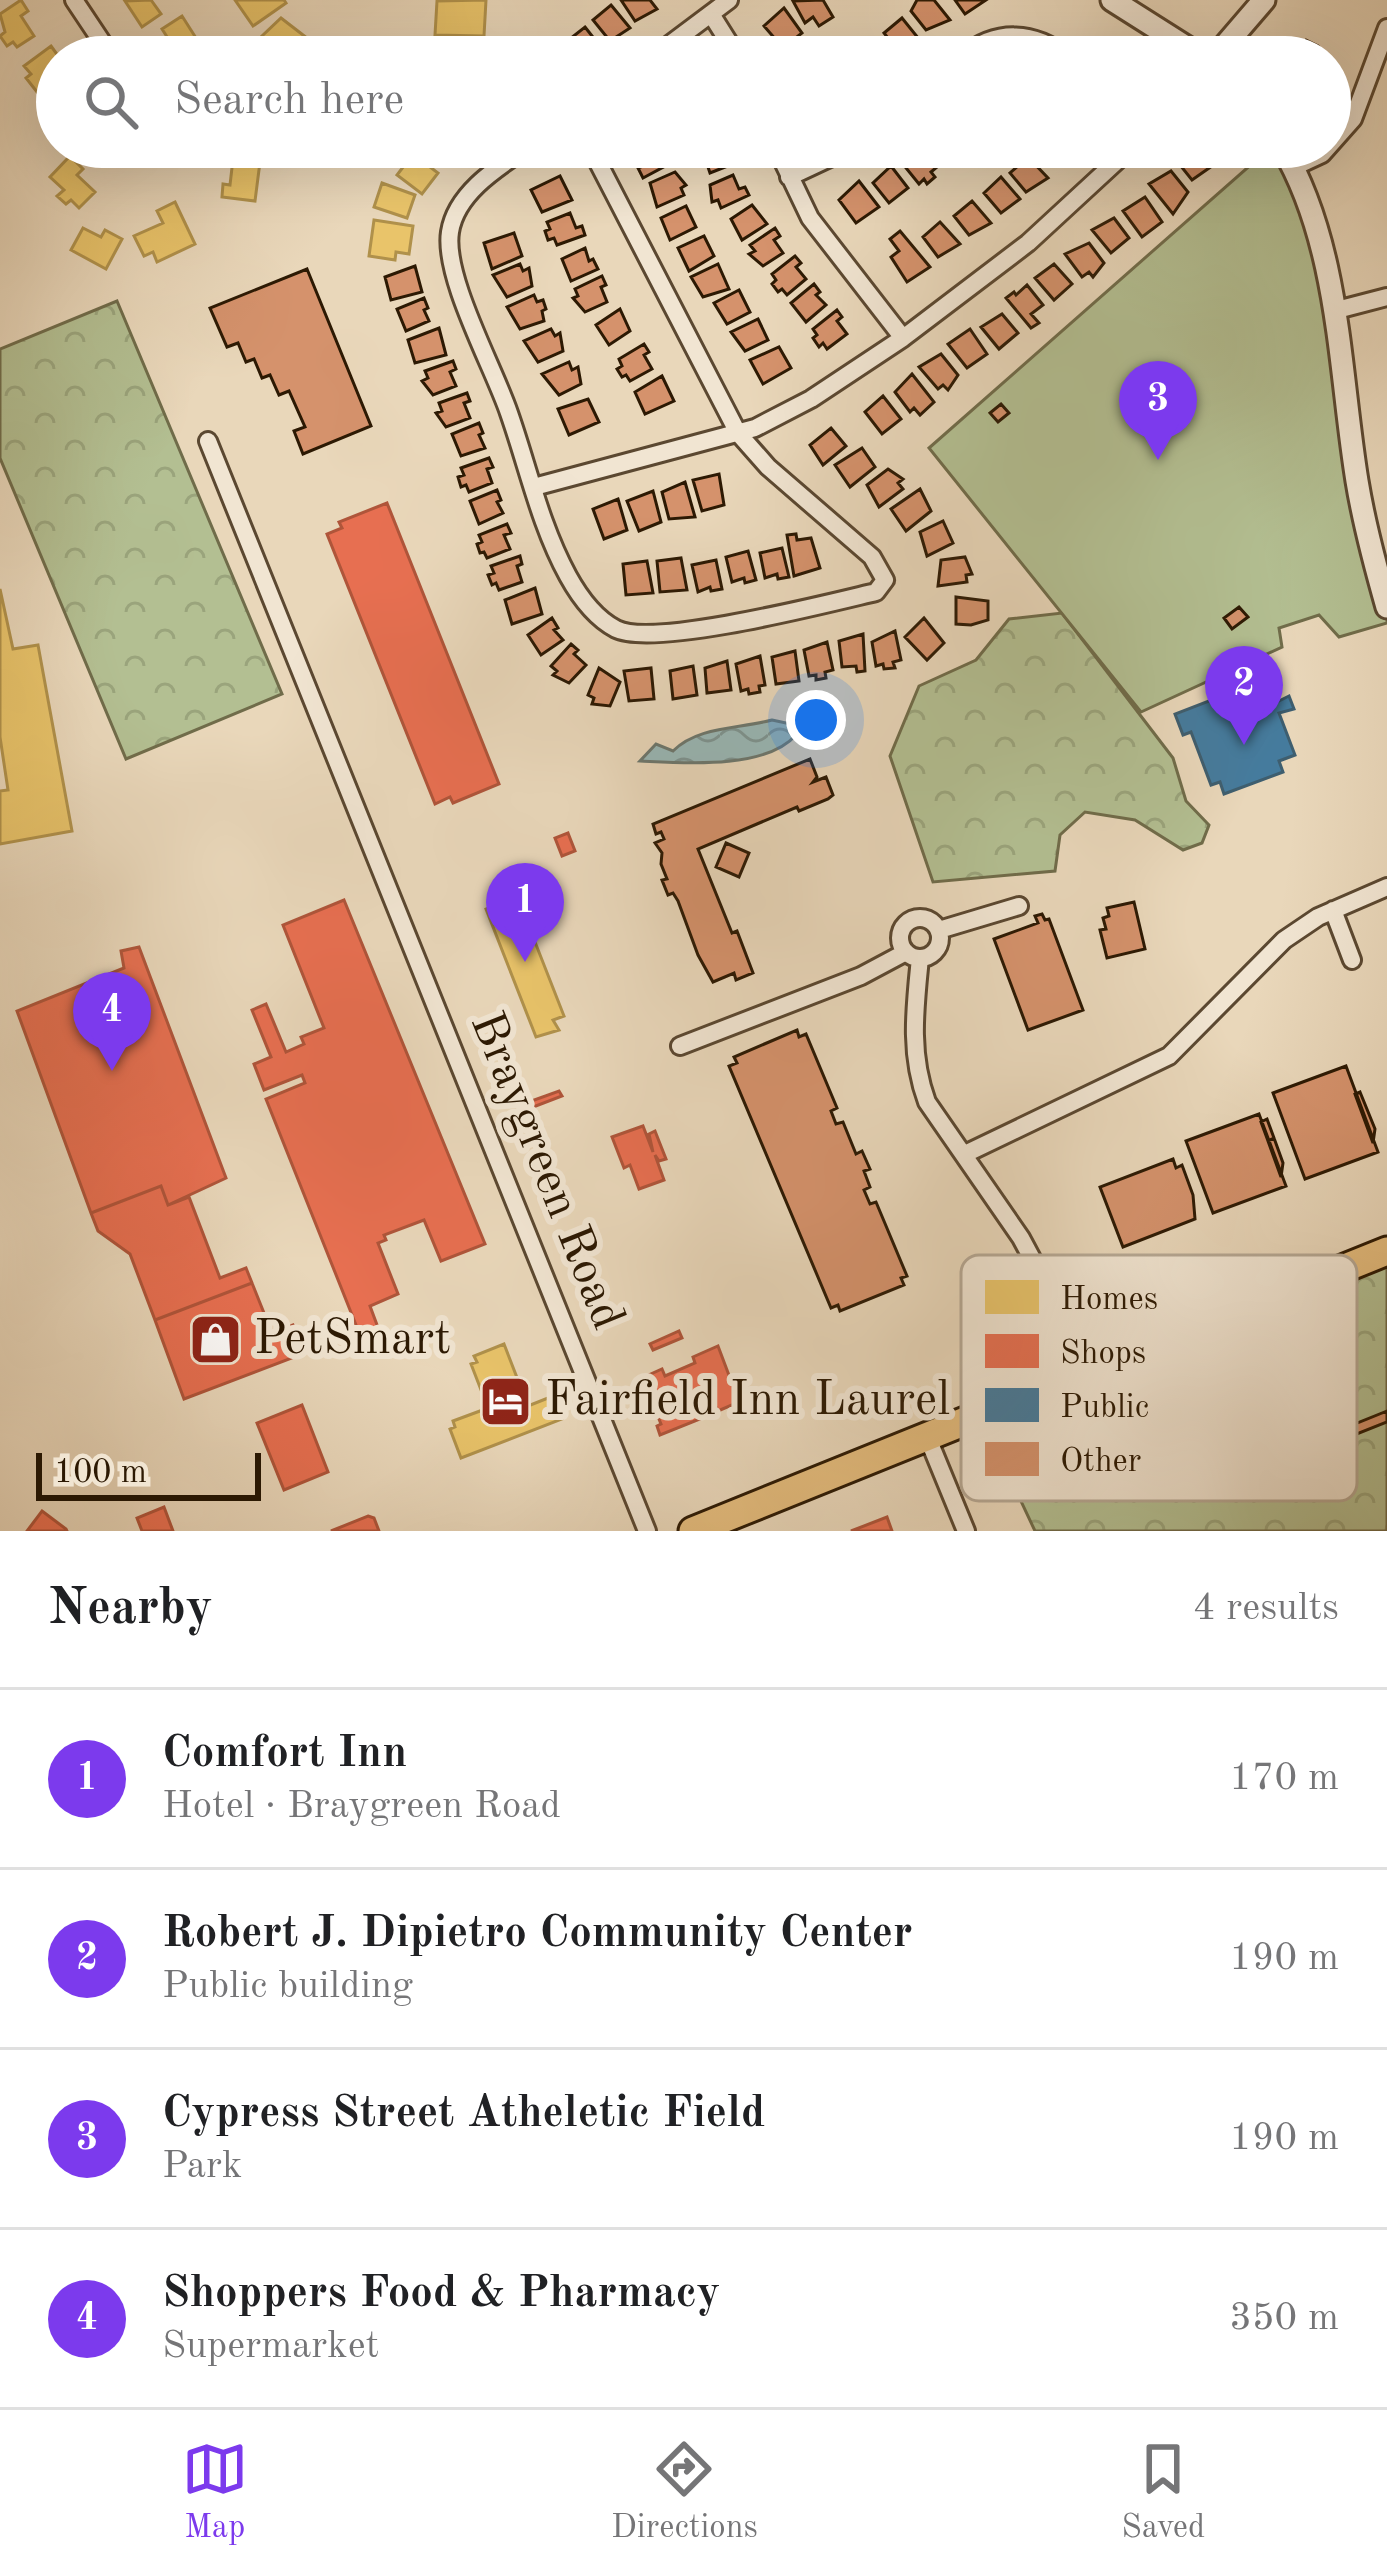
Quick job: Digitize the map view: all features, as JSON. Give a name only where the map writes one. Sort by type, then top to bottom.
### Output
[{"type":"main road","points":[[1357,1263],[1387,1251]]},
{"type":"main road","points":[[702,1529],[961,1423]]},
{"type":"street","points":[[74,0],[98,36]]},
{"type":"street","points":[[681,36],[729,0]]},
{"type":"street","points":[[1112,0],[1169,36]]},
{"type":"street","points":[[1233,36],[1264,0]]},
{"type":"street","points":[[711,14],[725,36]]},
{"type":"street","points":[[1351,122],[1387,28]]},
{"type":"street","points":[[502,168],[466,198],[449,236],[455,275],[553,544],[577,592],[602,619],[627,633],[653,635],[876,592],[885,580],[872,557],[768,467],[739,433],[601,168]]},
{"type":"street","points":[[785,168],[817,228],[903,338]]},
{"type":"street","points":[[789,177],[808,168]]},
{"type":"street","points":[[534,487],[739,433],[811,399],[903,338],[1028,243],[1109,168]]},
{"type":"street","points":[[1292,168],[1323,251],[1357,482],[1387,608]]},
{"type":"street","points":[[1333,311],[1386,300]]},
{"type":"street","name":"Braygreen Road","points":[[208,441],[646,1531]]},
{"type":"street","points":[[965,1154],[1169,1056],[1284,940],[1333,910],[1387,887]]},
{"type":"street","points":[[939,930],[1018,906]]},
{"type":"street","points":[[1333,910],[1352,960]]},
{"type":"street","points":[[680,1046],[913,955],[935,952],[941,938],[928,919],[913,919],[902,930],[902,945],[913,955],[913,1036],[919,1079],[933,1114],[965,1154],[1030,1255]]},
{"type":"street","points":[[927,1436],[966,1531]]},
{"type":"green space","points":[[1247,168],[1292,168],[1302,186],[1387,623],[1339,637],[1319,615],[1279,628],[1282,647],[1141,712],[929,448]]},
{"type":"green space","points":[[117,301],[282,694],[126,759],[0,458],[0,349]]},
{"type":"green space","points":[[1062,613],[1173,758],[1186,801],[1209,825],[1202,843],[1183,850],[1135,820],[1085,812],[1060,835],[1055,871],[933,882],[890,756],[919,686],[976,660],[1009,619]]},
{"type":"green space","points":[[1387,1251],[1387,1531],[1035,1531],[1021,1501],[1357,1501],[1357,1263]]},
{"type":"water","points":[[772,720],[791,724],[796,735],[765,754],[722,762],[640,761],[656,744],[673,751],[694,737]]},
{"type":"building: Homes","points":[[21,0],[28,11],[21,16],[34,36],[17,47],[13,42],[7,46],[0,36],[5,32],[0,14]]},
{"type":"building: Homes","points":[[151,0],[161,14],[142,27],[125,1]]},
{"type":"building: Homes","points":[[235,0],[284,0],[286,3],[253,26]]},
{"type":"building: Homes","points":[[486,0],[484,36],[435,35],[437,1]]},
{"type":"building: Homes","points":[[182,16],[195,36],[166,36],[162,29]]},
{"type":"building: Homes","points":[[281,18],[304,36],[262,36]]},
{"type":"building: Homes","points":[[36,57],[36,91],[26,78],[31,74],[24,66]]},
{"type":"building: Homes","points":[[59,168],[82,168],[77,175],[95,192],[79,208],[71,200],[66,204],[57,196],[64,190],[50,177]]},
{"type":"building: Homes","points":[[232,168],[259,168],[255,201],[222,197],[223,184],[230,185]]},
{"type":"building: Homes","points":[[402,168],[431,168],[438,173],[422,194],[397,175]]},
{"type":"building: Homes","points":[[382,183],[415,195],[407,218],[374,207]]},
{"type":"building: Homes","points":[[175,202],[195,244],[157,262],[153,252],[144,256],[134,236],[163,223],[157,211]]},
{"type":"building: Homes","points":[[374,220],[413,226],[409,254],[396,252],[395,260],[369,256]]},
{"type":"building: Homes","points":[[83,228],[101,237],[105,230],[122,239],[106,269],[71,250]]},
{"type":"building: Homes","points":[[0,589],[13,649],[38,645],[72,831],[0,844],[0,791],[8,790],[0,737]]},
{"type":"building: Homes","points":[[517,896],[564,1016],[553,1020],[559,1030],[536,1037],[486,909]]},
{"type":"building: Homes","name":"Fairfield Inn Laurel","points":[[504,1344],[528,1406],[553,1396],[562,1419],[461,1458],[450,1429],[455,1427],[453,1421],[488,1408],[471,1364],[477,1362],[474,1356]]},
{"type":"building: Shops","points":[[387,503],[499,784],[453,803],[450,797],[435,804],[327,534],[342,528],[339,522]]},
{"type":"building: Shops","points":[[568,833],[575,851],[562,856],[555,838]]},
{"type":"building: Shops","points":[[344,900],[485,1244],[441,1261],[424,1220],[384,1235],[386,1240],[378,1243],[398,1294],[370,1306],[380,1333],[362,1340],[266,1099],[305,1083],[302,1075],[264,1090],[254,1064],[271,1057],[252,1010],[266,1004],[286,1052],[304,1044],[301,1037],[324,1028],[283,925]]},
{"type":"building: Shops","points":[[139,947],[226,1178],[168,1205],[161,1186],[91,1213],[17,1011],[124,968],[121,951]]},
{"type":"building: Shops","points":[[559,1091],[562,1096],[528,1109],[526,1103]]},
{"type":"building: Shops","points":[[643,1126],[653,1152],[649,1134],[655,1131],[666,1159],[659,1161],[655,1155],[664,1180],[639,1189],[630,1165],[624,1168],[612,1137]]},
{"type":"building: Shops","points":[[161,1186],[168,1205],[189,1197],[220,1278],[246,1268],[252,1283],[155,1320],[130,1254],[98,1231],[91,1213]]},
{"type":"building: Shops","points":[[252,1283],[272,1333],[293,1325],[305,1353],[184,1399],[155,1320]]},
{"type":"building: Shops","points":[[679,1331],[682,1338],[653,1350],[650,1344]]},
{"type":"building: Shops","points":[[718,1346],[739,1402],[718,1411],[716,1407],[715,1413],[660,1435],[657,1426],[661,1424],[642,1378],[662,1369],[665,1376]]},
{"type":"building: Shops","points":[[302,1405],[328,1472],[284,1490],[257,1423]]},
{"type":"building: Shops","points":[[164,1507],[173,1531],[142,1531],[137,1518]]},
{"type":"building: Shops","points":[[42,1511],[66,1529],[67,1531],[27,1531]]},
{"type":"building: Shops","points":[[368,1516],[374,1518],[379,1531],[331,1531]]},
{"type":"building: Shops","points":[[887,1517],[892,1531],[851,1531]]},
{"type":"building: Public","points":[[1266,679],[1275,703],[1289,696],[1294,709],[1279,713],[1295,755],[1279,761],[1283,772],[1224,794],[1220,782],[1211,785],[1191,732],[1183,735],[1175,714]]},
{"type":"building: Other","points":[[621,0],[650,0],[657,9],[635,21]]},
{"type":"building: Other","points":[[823,0],[833,17],[819,26],[813,17],[805,23],[793,1]]},
{"type":"building: Other","points":[[917,0],[934,0],[950,20],[926,30],[911,11]]},
{"type":"building: Other","points":[[955,0],[986,0],[965,14]]},
{"type":"building: Other","points":[[611,5],[630,28],[618,36],[606,36],[593,20]]},
{"type":"building: Other","points":[[784,8],[802,33],[773,36],[764,26]]},
{"type":"building: Other","points":[[902,18],[917,36],[886,36],[884,33]]},
{"type":"building: Other","points":[[638,168],[662,168],[643,178]]},
{"type":"building: Other","points":[[893,168],[908,188],[889,203],[873,183]]},
{"type":"building: Other","points":[[906,168],[936,168],[931,172],[935,177],[919,184]]},
{"type":"building: Other","points":[[1016,168],[1038,168],[1048,178],[1026,192],[1010,173]]},
{"type":"building: Other","points":[[1182,168],[1209,168],[1192,180]]},
{"type":"building: Other","points":[[1171,171],[1188,192],[1173,214],[1149,184]]},
{"type":"building: Other","points":[[675,172],[686,185],[681,188],[684,195],[657,207],[650,183]]},
{"type":"building: Other","points":[[733,175],[739,189],[745,187],[749,195],[721,208],[718,200],[712,202],[710,185]]},
{"type":"building: Other","points":[[560,176],[572,200],[542,212],[531,190]]},
{"type":"building: Other","points":[[1001,177],[1020,199],[1001,213],[984,193]]},
{"type":"building: Other","points":[[859,181],[879,207],[856,223],[839,200]]},
{"type":"building: Other","points":[[1145,197],[1162,222],[1142,237],[1123,211]]},
{"type":"building: Other","points":[[972,201],[991,223],[969,235],[954,216]]},
{"type":"building: Other","points":[[752,205],[767,224],[742,240],[731,219]]},
{"type":"building: Other","points":[[686,206],[696,227],[670,240],[661,218]]},
{"type":"building: Other","points":[[570,213],[585,235],[557,245],[554,238],[548,240],[547,222]]},
{"type":"building: Other","points":[[1114,218],[1129,238],[1111,253],[1092,230]]},
{"type":"building: Other","points":[[940,222],[960,244],[938,257],[923,237]]},
{"type":"building: Other","points":[[775,228],[780,236],[774,240],[783,253],[763,266],[749,254],[755,251],[750,245]]},
{"type":"building: Other","points":[[900,231],[930,267],[907,282],[891,257],[899,251],[890,239]]},
{"type":"building: Other","points":[[514,233],[522,256],[492,269],[484,243]]},
{"type":"building: Other","points":[[704,236],[714,256],[689,271],[678,248]]},
{"type":"building: Other","points":[[1089,243],[1104,263],[1093,277],[1089,272],[1082,277],[1065,254]]},
{"type":"building: Other","points":[[585,248],[598,269],[571,281],[562,259]]},
{"type":"building: Other","points":[[795,256],[801,263],[796,267],[806,279],[787,295],[782,289],[778,292],[772,274]]},
{"type":"building: Other","points":[[520,264],[523,271],[529,268],[532,286],[507,297],[493,275]]},
{"type":"building: Other","points":[[718,264],[729,289],[703,297],[691,277]]},
{"type":"building: Other","points":[[1054,264],[1072,284],[1054,300],[1035,278]]},
{"type":"building: Other","points":[[415,266],[422,292],[391,300],[385,277]]},
{"type":"building: Other","points":[[307,269],[371,426],[303,454],[294,431],[305,427],[289,391],[279,395],[270,375],[262,378],[254,359],[246,362],[238,343],[227,347],[210,308]]},
{"type":"building: Other","points":[[602,276],[607,302],[585,312],[573,298],[578,296],[575,289]]},
{"type":"building: Other","points":[[814,284],[820,292],[816,295],[826,305],[806,322],[791,303]]},
{"type":"building: Other","points":[[1027,285],[1043,305],[1031,314],[1039,323],[1031,328],[1006,298]]},
{"type":"building: Other","points":[[739,290],[750,312],[727,324],[714,303]]},
{"type":"building: Other","points":[[534,295],[537,302],[543,300],[544,321],[520,329],[507,307]]},
{"type":"building: Other","points":[[424,298],[429,321],[406,331],[397,309]]},
{"type":"building: Other","points":[[620,309],[630,331],[609,345],[596,325]]},
{"type":"building: Other","points":[[837,310],[842,317],[837,321],[847,334],[827,349],[823,343],[819,347],[813,329]]},
{"type":"building: Other","points":[[1002,314],[1018,333],[999,349],[981,327]]},
{"type":"building: Other","points":[[758,319],[768,340],[745,351],[731,332]]},
{"type":"building: Other","points":[[439,328],[446,355],[415,363],[408,340]]},
{"type":"building: Other","points":[[551,329],[555,336],[560,333],[563,351],[538,362],[524,341]]},
{"type":"building: Other","points":[[970,329],[987,354],[967,368],[948,344]]},
{"type":"building: Other","points":[[644,344],[652,369],[630,381],[622,377],[617,369],[622,366],[619,359]]},
{"type":"building: Other","points":[[779,347],[791,368],[763,384],[750,360]]},
{"type":"building: Other","points":[[941,354],[958,375],[948,390],[943,385],[938,389],[919,367]]},
{"type":"building: Other","points":[[453,361],[456,369],[450,372],[456,386],[433,395],[422,381],[428,378],[425,371]]},
{"type":"building: Other","points":[[569,362],[572,370],[578,367],[581,384],[559,395],[542,374]]},
{"type":"building: Other","points":[[912,374],[934,402],[920,415],[914,408],[910,412],[895,392]]},
{"type":"building: Other","points":[[662,376],[674,401],[645,414],[635,392]]},
{"type":"building: Other","points":[[467,393],[470,401],[464,403],[470,418],[446,427],[436,413],[442,411],[439,403]]},
{"type":"building: Other","points":[[883,396],[901,419],[882,434],[865,412]]},
{"type":"building: Other","points":[[588,399],[599,422],[569,435],[558,409]]},
{"type":"building: Other","points":[[1001,404],[1009,413],[998,422],[990,413]]},
{"type":"building: Other","points":[[479,423],[485,448],[461,456],[452,434]]},
{"type":"building: Other","points":[[831,428],[846,446],[823,465],[810,445]]},
{"type":"building: Other","points":[[862,448],[875,467],[850,487],[835,465]]},
{"type":"building: Other","points":[[489,458],[492,483],[469,492],[466,485],[461,487],[461,468]]},
{"type":"building: Other","points":[[888,469],[903,479],[898,483],[903,489],[879,507],[867,485]]},
{"type":"building: Other","points":[[719,474],[724,505],[702,511],[693,480]]},
{"type":"building: Other","points":[[685,482],[695,517],[669,519],[662,492]]},
{"type":"building: Other","points":[[920,489],[931,511],[906,531],[891,509]]},
{"type":"building: Other","points":[[497,490],[503,513],[479,524],[470,501]]},
{"type":"building: Other","points":[[653,491],[661,522],[639,531],[627,501]]},
{"type":"building: Other","points":[[618,499],[627,530],[604,539],[593,509]]},
{"type":"building: Other","points":[[943,521],[953,543],[927,556],[920,532]]},
{"type":"building: Other","points":[[507,524],[511,533],[504,535],[510,549],[487,558],[480,553],[479,535]]},
{"type":"building: Other","points":[[796,534],[797,540],[811,538],[820,568],[794,576],[787,535]]},
{"type":"building: Other","points":[[782,548],[789,577],[765,578],[760,553]]},
{"type":"building: Other","points":[[748,551],[756,580],[732,582],[726,557]]},
{"type":"building: Other","points":[[520,556],[522,564],[517,566],[522,582],[499,590],[496,583],[492,585],[491,566]]},
{"type":"building: Other","points":[[965,557],[972,574],[966,575],[967,582],[938,586],[941,560]]},
{"type":"building: Other","points":[[681,558],[687,590],[660,592],[657,561]]},
{"type":"building: Other","points":[[716,560],[722,589],[698,592],[692,565]]},
{"type":"building: Other","points":[[647,561],[653,593],[626,595],[623,564]]},
{"type":"building: Other","points":[[535,588],[542,614],[512,624],[505,600]]},
{"type":"building: Other","points":[[956,597],[988,601],[988,620],[956,624]]},
{"type":"building: Other","points":[[1239,607],[1248,617],[1232,629],[1224,618]]},
{"type":"building: Other","points":[[552,618],[563,640],[541,655],[528,635]]},
{"type":"building: Other","points":[[924,618],[944,643],[927,660],[905,637]]},
{"type":"building: Other","points":[[895,631],[901,660],[893,662],[895,668],[876,666],[872,642]]},
{"type":"building: Other","points":[[863,634],[865,671],[842,667],[839,641]]},
{"type":"building: Other","points":[[827,642],[833,670],[816,680],[816,675],[809,676],[804,650]]},
{"type":"building: Other","points":[[571,644],[586,665],[569,683],[553,675],[557,671],[551,666]]},
{"type":"building: Other","points":[[795,651],[799,681],[776,684],[772,657]]},
{"type":"building: Other","points":[[760,656],[765,685],[759,686],[760,692],[741,691],[736,664]]},
{"type":"building: Other","points":[[727,661],[731,690],[707,693],[705,668]]},
{"type":"building: Other","points":[[693,666],[697,695],[673,699],[670,671]]},
{"type":"building: Other","points":[[599,668],[620,682],[610,706],[592,704],[594,698],[588,695]]},
{"type":"building: Other","points":[[651,668],[654,699],[629,701],[624,671]]},
{"type":"building: Other","points":[[810,759],[817,777],[813,782],[826,777],[833,795],[698,849],[753,973],[736,980],[734,973],[713,982],[678,901],[673,893],[668,895],[662,880],[667,879],[655,843],[664,839],[653,824]]},
{"type":"building: Other","points":[[726,843],[749,853],[739,877],[716,867]]},
{"type":"building: Other","points":[[1134,902],[1145,949],[1107,958],[1100,930],[1106,929],[1107,908]]},
{"type":"building: Other","points":[[1035,916],[1049,919],[1083,1010],[1028,1030],[994,939],[1038,923]]},
{"type":"building: Other","points":[[797,1030],[799,1037],[806,1034],[837,1108],[831,1111],[836,1124],[843,1122],[856,1154],[862,1151],[870,1169],[864,1171],[870,1187],[864,1190],[870,1204],[876,1202],[907,1276],[901,1278],[904,1285],[840,1311],[838,1305],[831,1308],[729,1066],[737,1063],[734,1057]]},
{"type":"building: Other","points":[[1346,1066],[1378,1152],[1305,1179],[1273,1093]]},
{"type":"building: Other","points":[[1360,1092],[1375,1129],[1373,1143],[1355,1094]]},
{"type":"building: Other","points":[[1259,1114],[1286,1186],[1213,1213],[1186,1141]]},
{"type":"building: Other","points":[[1267,1119],[1274,1138],[1268,1141],[1261,1122]]},
{"type":"building: Other","points":[[1274,1138],[1283,1163],[1281,1177],[1268,1141]]},
{"type":"building: Other","points":[[1173,1159],[1176,1168],[1182,1165],[1193,1195],[1195,1219],[1123,1247],[1100,1187]]},
{"type":"building: Other","points":[[1387,1411],[1387,1422],[1357,1434],[1357,1423]]},
{"type":"place","name":"Cypress Street Atheletic Field","points":[[1158,460]]},
{"type":"place","name":"Robert J. Dipietro Community Center","points":[[1244,745]]},
{"type":"place","name":"Comfort Inn","points":[[525,962]]},
{"type":"place","name":"Shoppers Food & Pharmacy","points":[[112,1071]]},
{"type":"place","name":"PetSmart","points":[[215,1340]]},
{"type":"place","name":"Fairfield Inn Laurel","points":[[506,1401]]}]
